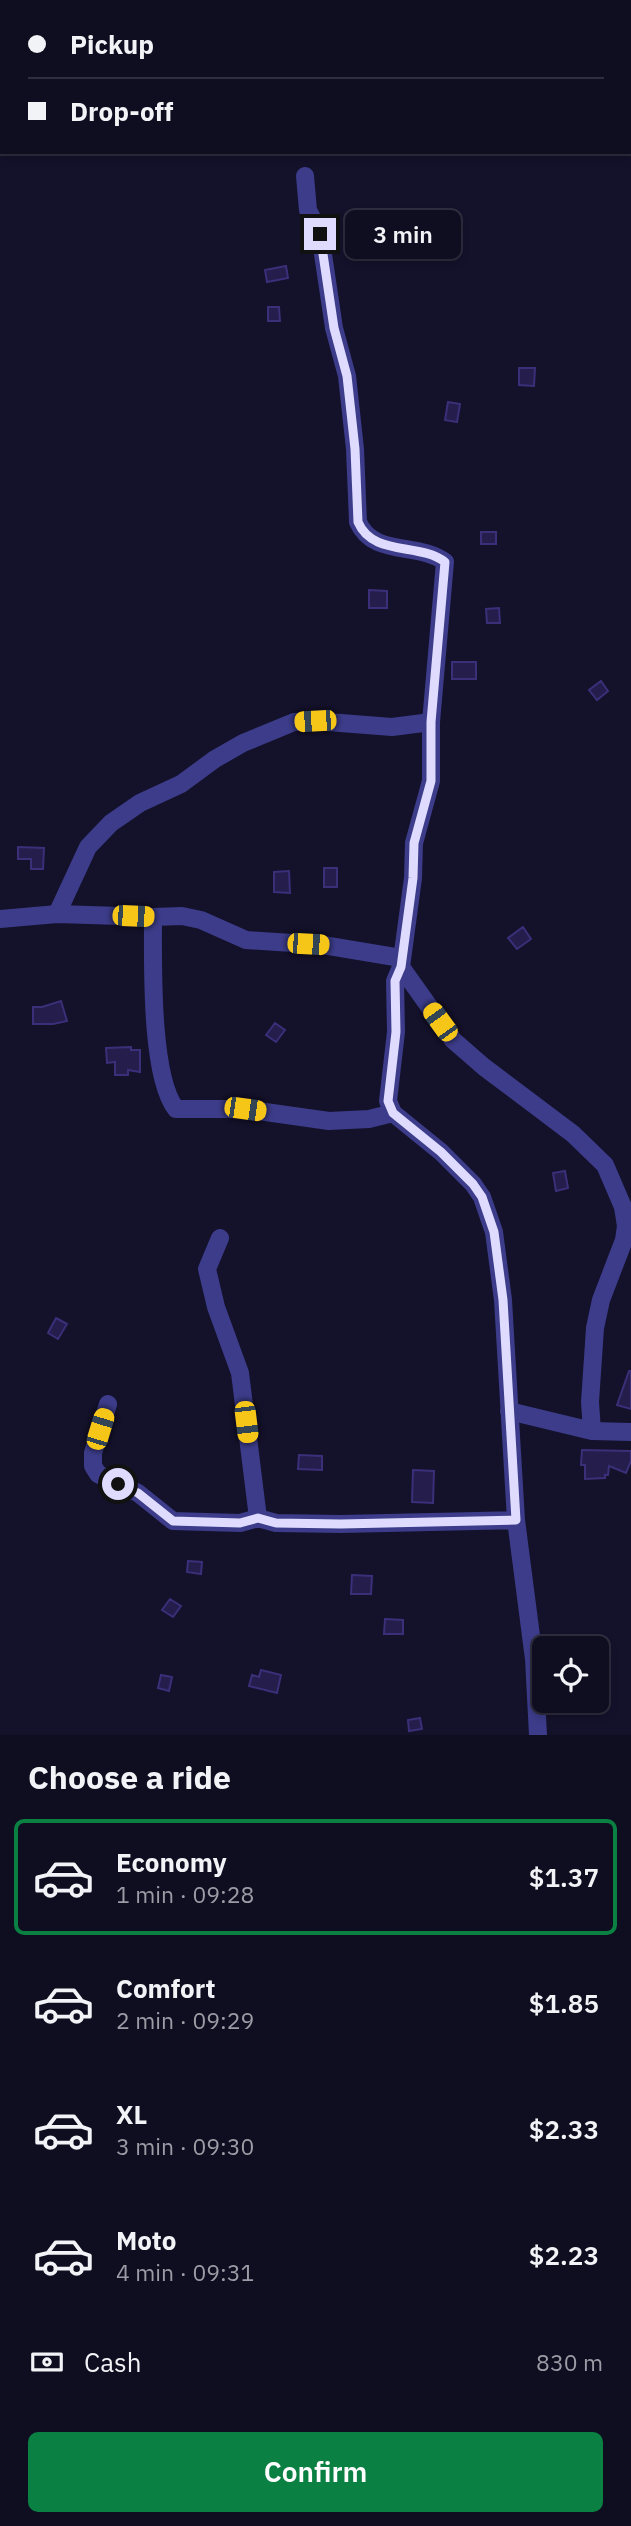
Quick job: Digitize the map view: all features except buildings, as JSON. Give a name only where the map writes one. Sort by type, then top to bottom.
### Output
[{"type":"street","points":[[305,176],[308,210],[320,234],[334,328],[347,376],[355,449],[358,522],[362,532],[377,543],[435,554],[445,562],[431,722],[431,781],[414,843],[413,878],[401,962],[395,981],[396,1032],[388,1101],[393,1113],[441,1152],[473,1184],[482,1197],[494,1232],[503,1300],[516,1520],[534,1659],[538,1735]]},
{"type":"street","points":[[57,914],[88,847],[111,823],[140,803],[181,784],[243,743],[294,722],[392,727],[431,722]]},
{"type":"street","points":[[0,919],[57,914],[182,916],[246,940],[323,945],[401,962],[453,1040],[484,1067],[573,1134],[605,1165],[622,1207],[626,1226],[625,1240],[601,1300],[595,1328],[590,1402],[592,1431]]},
{"type":"street","points":[[153,917],[154,1013],[163,1076],[169,1100],[176,1109],[245,1109],[329,1121],[369,1119],[393,1113]]},
{"type":"street","points":[[220,1238],[207,1269],[216,1307],[240,1373],[258,1518]]},
{"type":"street","points":[[108,1404],[93,1453],[93,1466],[98,1474],[138,1493],[173,1521],[240,1523],[258,1518],[276,1523],[341,1524],[516,1520]]},
{"type":"street","points":[[509,1411],[592,1431],[631,1432]]},
{"type":"route","points":[[118,1484],[138,1493],[173,1521],[215,1524],[240,1523],[258,1518],[276,1523],[341,1524],[516,1520],[503,1300],[494,1232],[482,1197],[473,1184],[441,1152],[393,1113],[388,1101],[396,1032],[395,981],[401,967],[413,878],[414,843],[431,781],[431,722],[445,562],[435,554],[377,543],[362,532],[358,522],[355,449],[347,376],[334,328],[320,234]]}]
